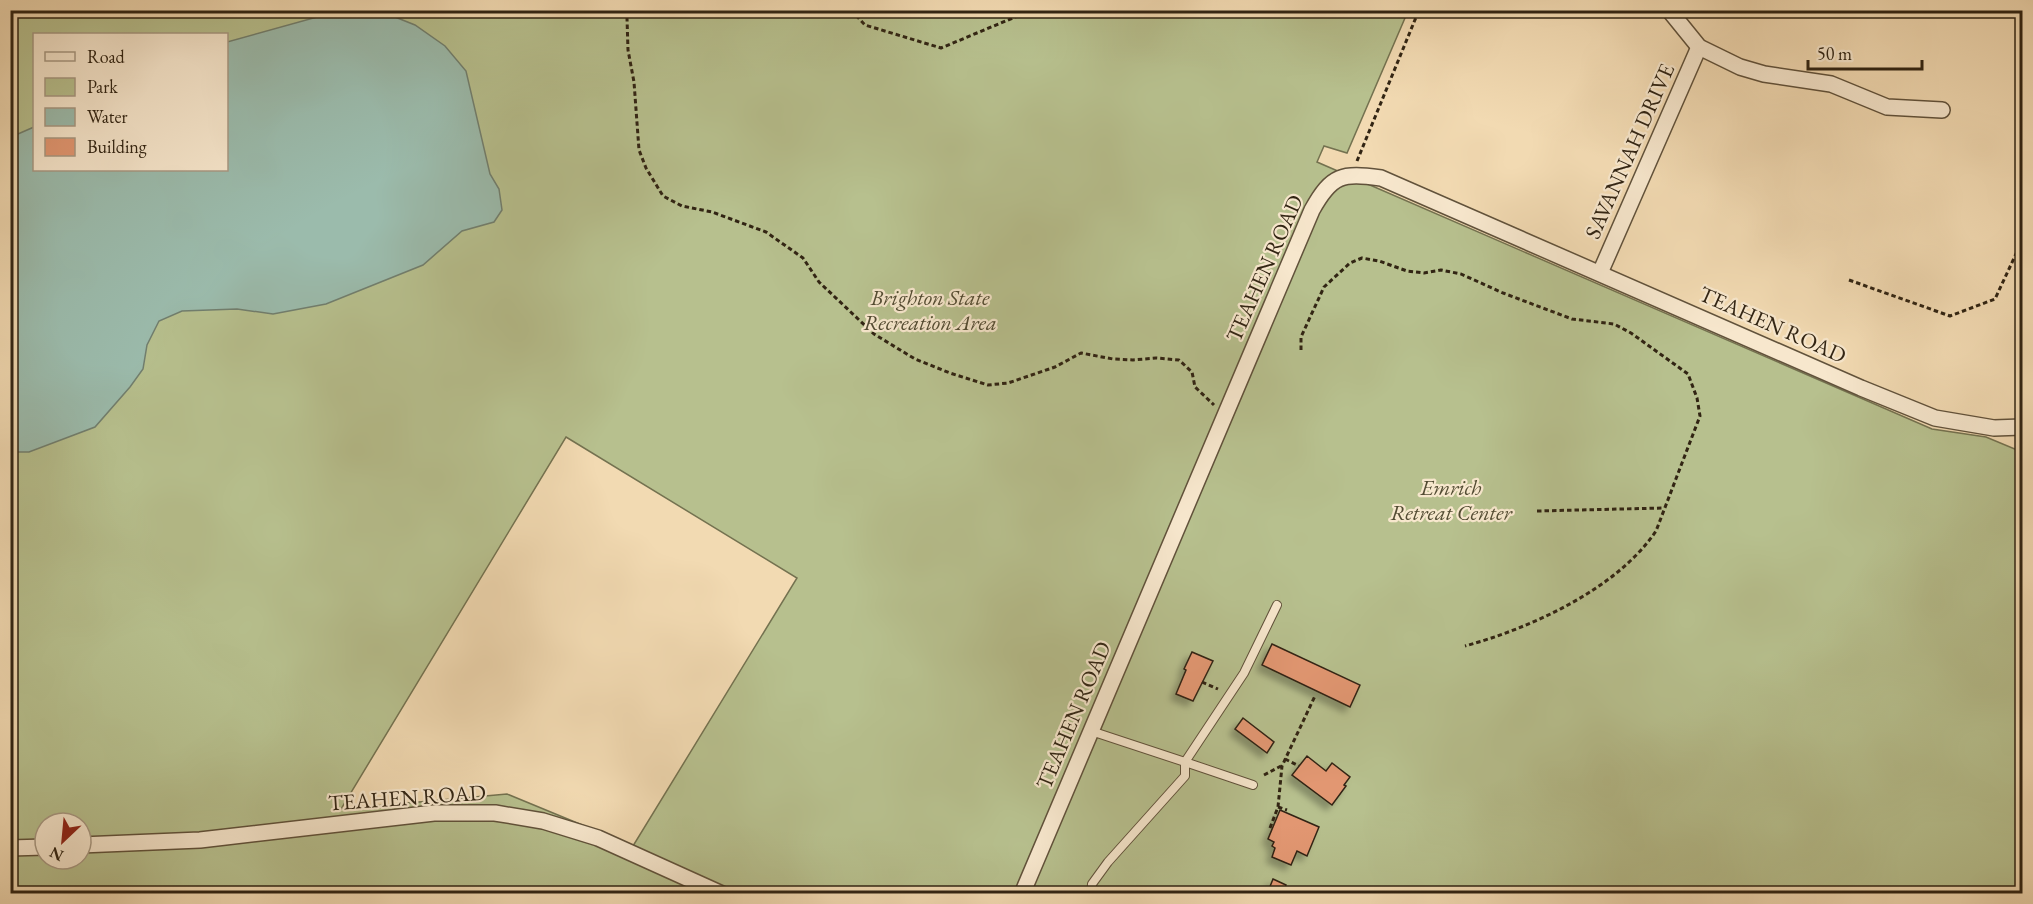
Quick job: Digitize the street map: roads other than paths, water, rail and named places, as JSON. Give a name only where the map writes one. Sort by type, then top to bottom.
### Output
[{"type":"street","points":[[1670,10],[1699,47],[1740,67],[1764,74],[1831,84],[1887,107],[1942,110]]},
{"type":"street","name":"SAVANNAH DRIVE","points":[[1600,273],[1699,47]]},
{"type":"street","name":"TEAHEN ROAD","points":[[1022,894],[1312,210],[1323,190],[1337,178],[1358,175],[1381,178],[1861,388],[1935,418],[1994,428],[2022,427]]},
{"type":"street","name":"TEAHEN ROAD","points":[[93,844],[200,840],[434,813],[495,813],[543,820],[598,838],[722,894]]},
{"type":"street","points":[[10,848],[33,847]]},
{"type":"lane","points":[[1091,894],[1092,884],[1108,862],[1185,776],[1185,762],[1244,673],[1277,605]]},
{"type":"lane","points":[[1091,731],[1253,785]]},
{"type":"water","points":[[380,11],[415,25],[445,46],[466,71],[490,174],[499,189],[502,210],[494,222],[462,231],[423,265],[326,304],[273,314],[237,309],[182,311],[159,321],[147,345],[143,369],[95,427],[29,452],[11,452],[11,137],[33,127],[33,171],[228,171],[228,42],[335,12]]},
{"type":"park label","name":"Brighton State Recreation Area","points":[[930,310]]},
{"type":"park label","name":"Emrich Retreat Center","points":[[1451,500]]}]
